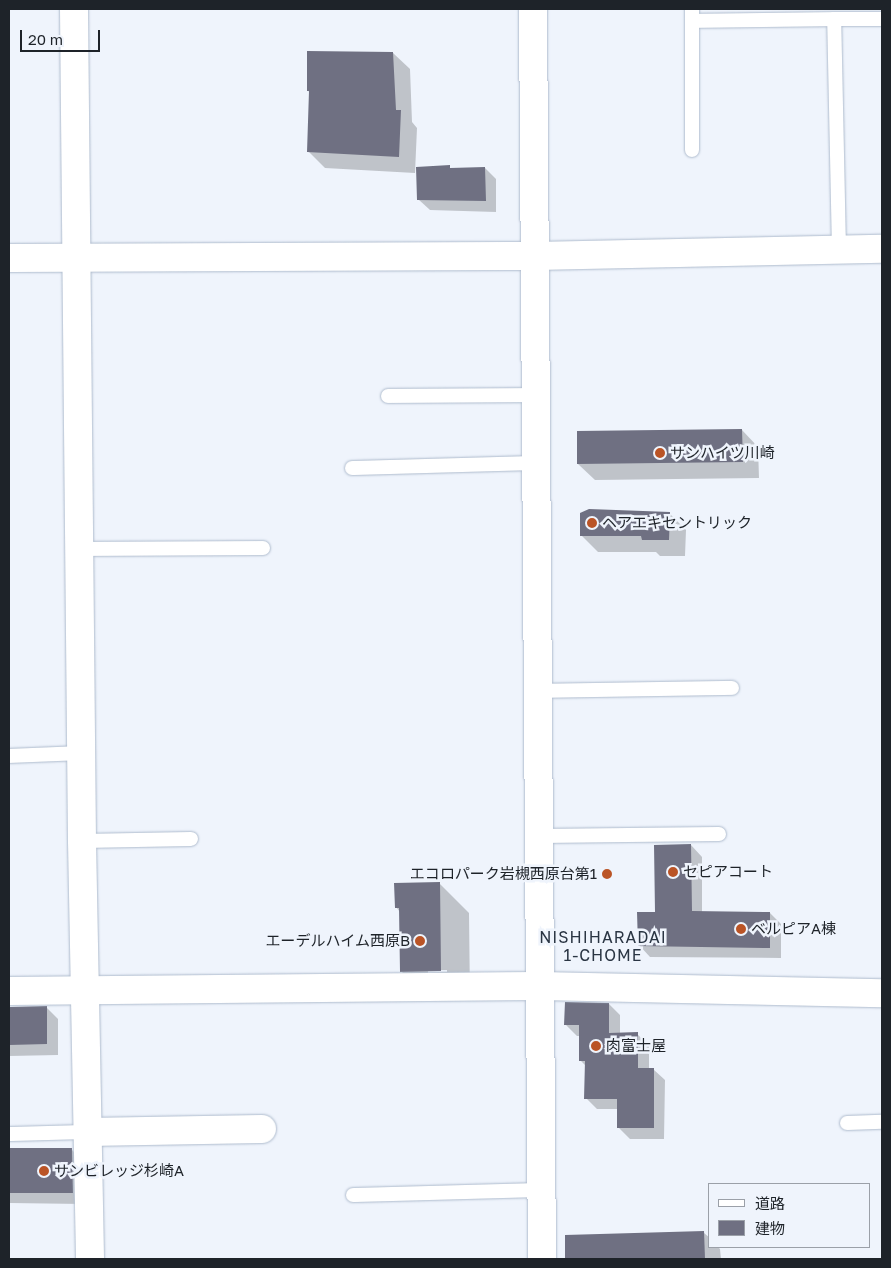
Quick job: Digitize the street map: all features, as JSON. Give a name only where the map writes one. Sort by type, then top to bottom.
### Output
[{"type":"street","points":[[74,9],[82,840],[90,1259]]},
{"type":"street","points":[[533,9],[542,1259]]},
{"type":"street","points":[[9,258],[536,256],[882,249]]},
{"type":"street","points":[[9,991],[540,986],[882,993]]},
{"type":"street","points":[[87,1132],[262,1129]]},
{"type":"lane","points":[[692,150],[692,15],[882,19]]},
{"type":"lane","points":[[834,19],[839,250]]},
{"type":"lane","points":[[388,396],[536,395]]},
{"type":"lane","points":[[352,468],[536,463]]},
{"type":"lane","points":[[79,549],[263,548]]},
{"type":"lane","points":[[538,691],[732,688]]},
{"type":"lane","points":[[9,756],[81,753]]},
{"type":"lane","points":[[539,836],[719,834]]},
{"type":"lane","points":[[82,840],[191,839]]},
{"type":"lane","points":[[847,1123],[882,1122]]},
{"type":"lane","points":[[9,1134],[87,1132]]},
{"type":"lane","points":[[353,1195],[542,1190]]},
{"type":"building","points":[[307,51],[393,52],[396,110],[401,110],[399,157],[307,152],[309,91],[307,91]]},
{"type":"building","points":[[450,165],[450,168],[485,167],[486,201],[417,200],[416,167]]},
{"type":"building","name":"サンハイツ川崎","points":[[742,429],[743,462],[577,464],[577,431]]},
{"type":"building","points":[[589,509],[670,512],[669,540],[642,540],[641,536],[580,536],[580,513]]},
{"type":"building","points":[[691,844],[692,911],[770,912],[770,948],[638,946],[637,912],[655,912],[654,845]]},
{"type":"building","name":"エーデルハイム西原B","points":[[440,882],[441,971],[400,972],[399,908],[395,908],[394,883]]},
{"type":"building","points":[[565,1002],[609,1003],[609,1033],[638,1032],[638,1068],[654,1068],[654,1128],[617,1128],[617,1099],[584,1099],[585,1061],[579,1061],[579,1025],[564,1025]]},
{"type":"building","points":[[47,1006],[47,1044],[9,1045],[9,1007]]},
{"type":"building","name":"サンビレッジ杉崎A","points":[[9,1148],[72,1148],[73,1193],[9,1193]]},
{"type":"building","points":[[704,1231],[705,1259],[565,1259],[565,1235]]},
{"type":"place","name":"サンハイツ川崎","points":[[660,453]]},
{"type":"place","name":"ヘアエキセントリック","points":[[592,523]]},
{"type":"place","name":"セピアコート","points":[[673,872]]},
{"type":"place","name":"エコロパーク岩槻西原台第1","points":[[607,874]]},
{"type":"place","name":"ベルピアA棟","points":[[741,929]]},
{"type":"place","name":"エーデルハイム西原B","points":[[420,941]]},
{"type":"place","name":"肉富士屋","points":[[596,1046]]},
{"type":"place","name":"サンビレッジ杉崎A","points":[[44,1171]]},
{"type":"district","name":"NISHIHARADAI 1-CHOME","points":[[603,946]]}]
